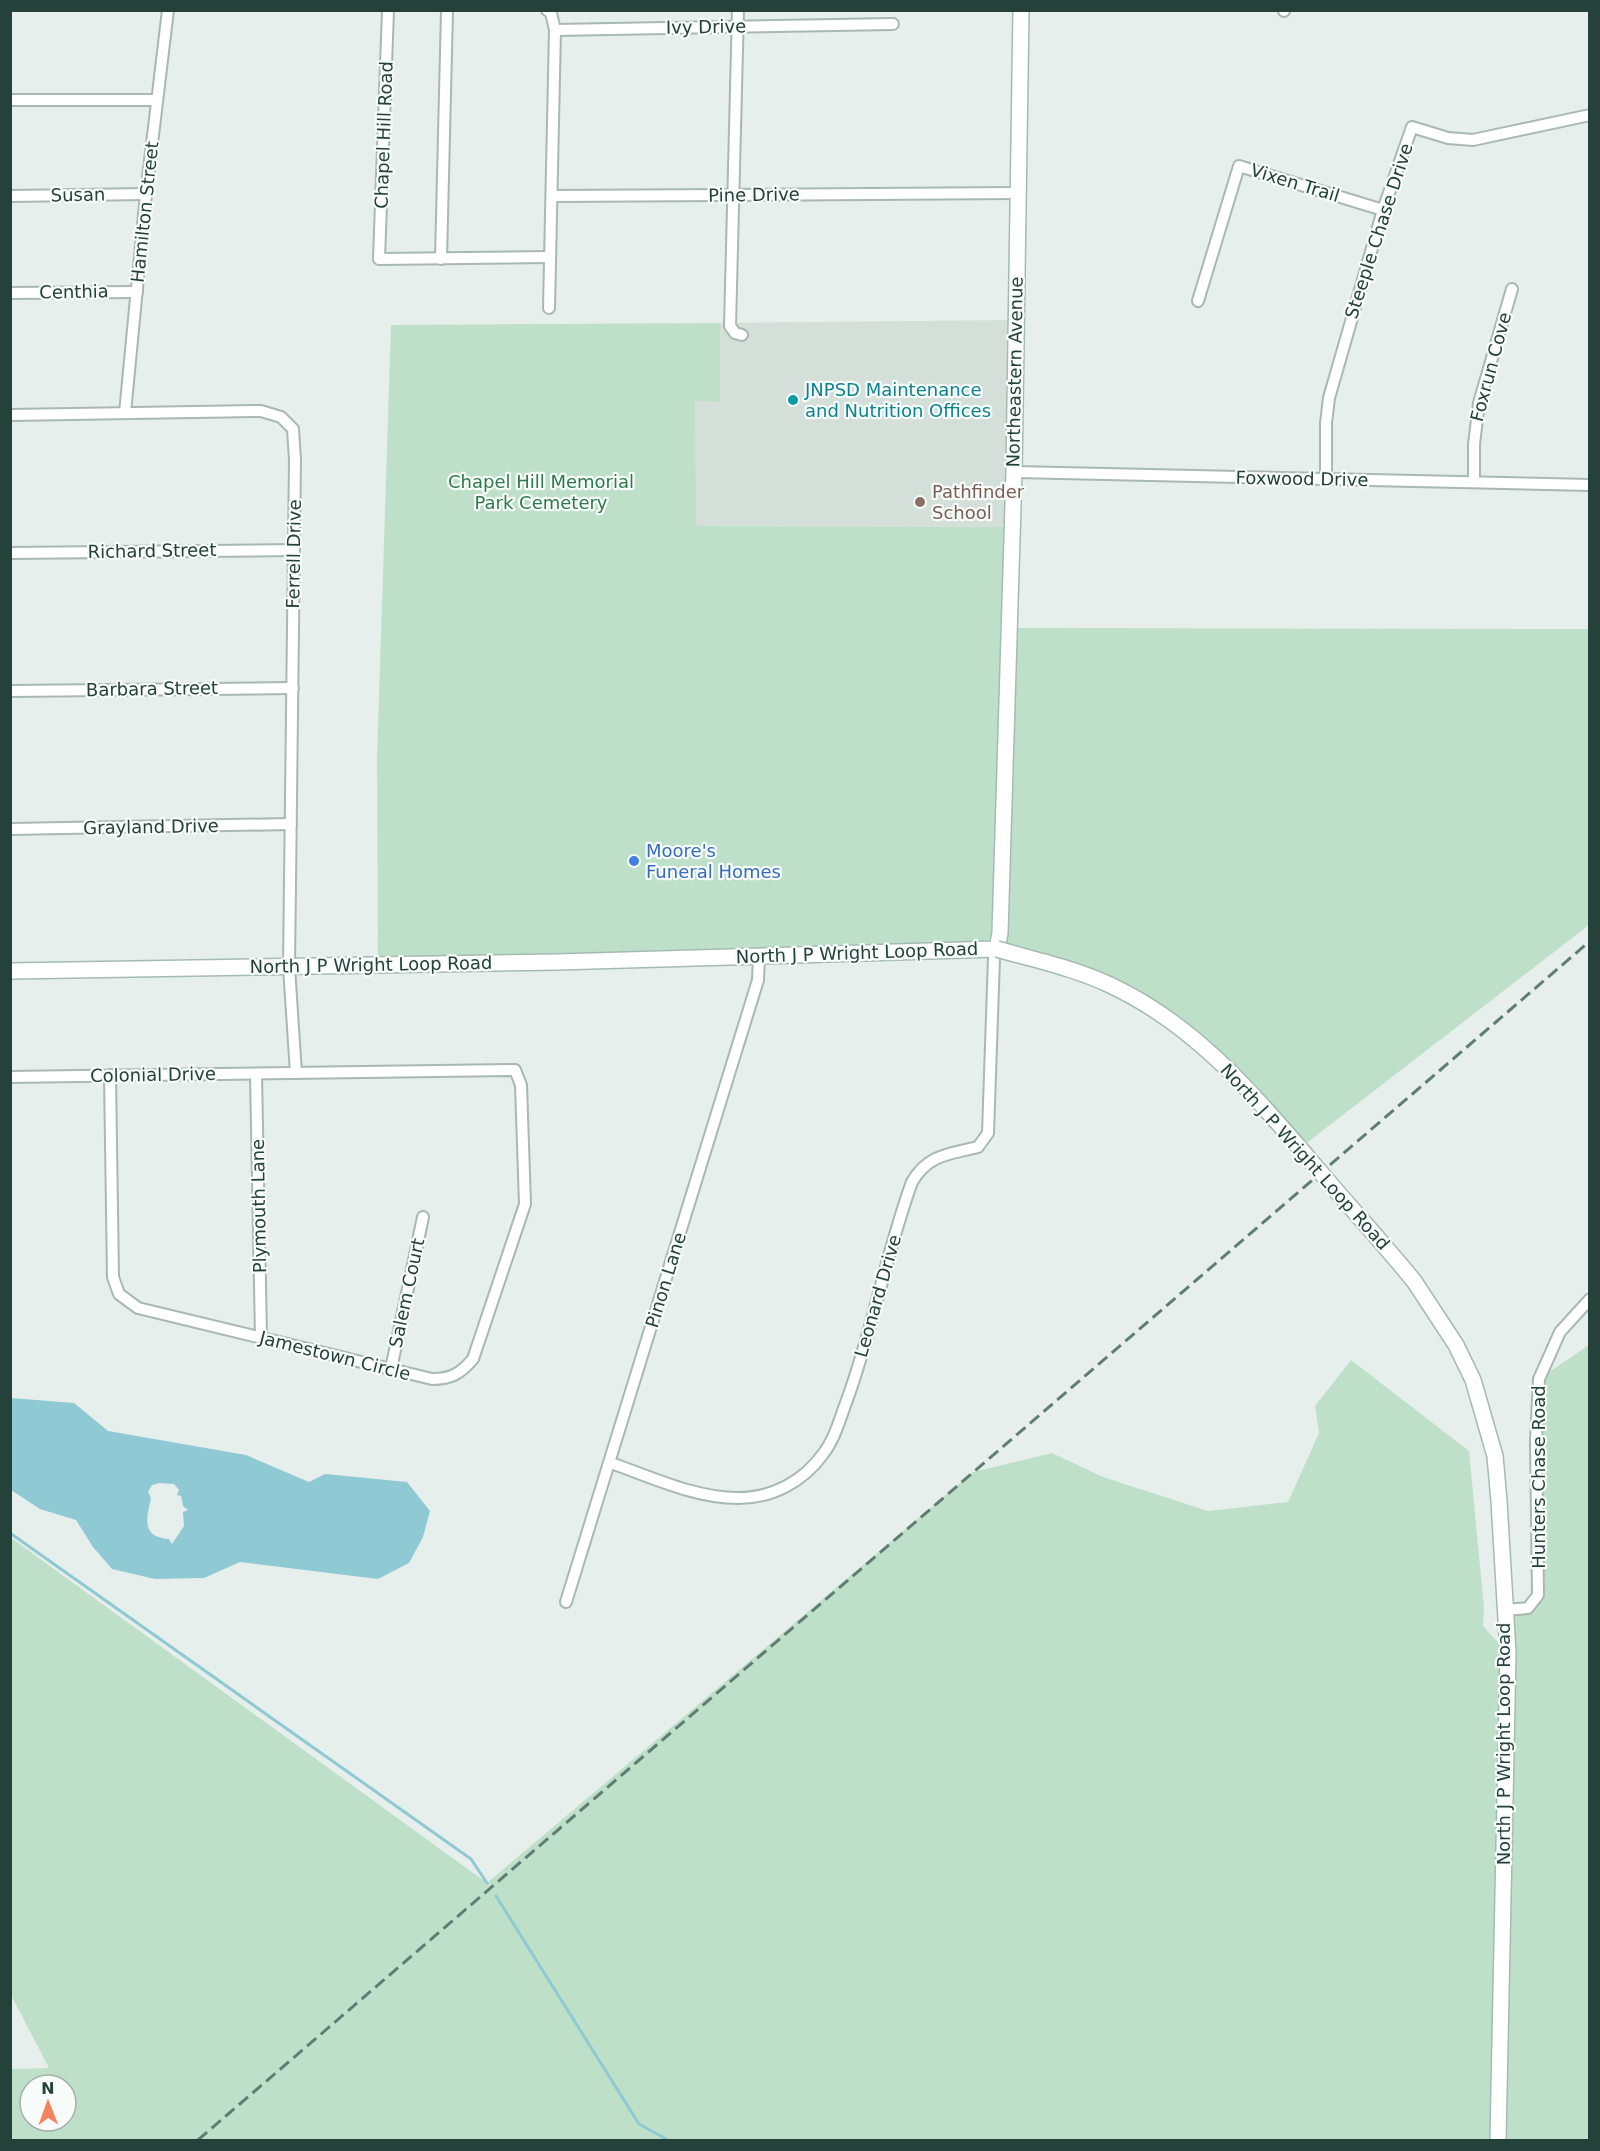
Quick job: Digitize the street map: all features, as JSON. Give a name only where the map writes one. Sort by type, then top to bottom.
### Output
[{"type":"main road","name":"Northeastern Avenue","points":[[997,950],[1000,933],[1007,760],[1021,10]]},
{"type":"main road","name":"North J P Wright Loop Road","points":[[10,971],[289,967],[997,950],[1078,971],[1110,984],[1157,1010],[1183,1029],[1237,1077],[1414,1281],[1456,1345],[1473,1380],[1484,1415],[1496,1467],[1508,1653],[1498,2140]]},
{"type":"street","name":"Hamilton Street","points":[[125,413],[156,100],[168,10]]},
{"type":"street","name":"Chapel Hill Road","points":[[388,10],[379,259],[441,259]]},
{"type":"street","points":[[447,10],[441,259],[550,257]]},
{"type":"street","points":[[546,10],[551,13],[555,30],[549,308]]},
{"type":"street","points":[[738,10],[730,326],[735,333],[742,335]]},
{"type":"street","name":"Ivy Drive","points":[[555,30],[893,24]]},
{"type":"street","points":[[10,100],[156,100]]},
{"type":"street","name":"Steeple Chase Drive","points":[[1326,479],[1329,398],[1383,210],[1412,127],[1448,138],[1473,140],[1502,136],[1590,115]]},
{"type":"street","name":"Vixen Trail","points":[[1198,302],[1239,166],[1383,210]]},
{"type":"street","name":"Pine Drive","points":[[552,196],[1017,193]]},
{"type":"street","name":"Susan","points":[[10,196],[146,194]]},
{"type":"street","name":"Foxrun Cove","points":[[1474,482],[1474,444],[1479,403],[1512,289]]},
{"type":"street","name":"Centhia","points":[[10,293],[137,292]]},
{"type":"street","name":"Ferrell Drive","points":[[10,415],[261,411],[286,421],[293,429],[296,444],[289,967]]},
{"type":"street","name":"Foxwood Drive","points":[[1014,472],[1590,485]]},
{"type":"street","name":"Richard Street","points":[[10,553],[294,550]]},
{"type":"street","name":"Barbara Street","points":[[10,691],[293,688]]},
{"type":"street","name":"Grayland Drive","points":[[10,829],[291,824]]},
{"type":"street","name":"Leonard Drive","points":[[611,1464],[704,1494],[739,1498],[768,1494],[784,1488],[813,1467],[824,1453],[853,1383],[912,1182],[925,1165],[934,1158],[978,1147],[988,1133],[994,958],[997,950]]},
{"type":"street","name":"Pinon Lane","points":[[567,1602],[758,980],[759,956]]},
{"type":"street","points":[[289,967],[296,1073]]},
{"type":"street","name":"Colonial Drive","points":[[10,1077],[515,1070]]},
{"type":"street","name":"Jamestown Circle","points":[[110,1075],[113,1277],[119,1294],[138,1308],[432,1379],[448,1379],[463,1371],[473,1359],[525,1204],[521,1084],[515,1070]]},
{"type":"street","name":"Plymouth Lane","points":[[256,1074],[261,1337]]},
{"type":"street","name":"Salem Court","points":[[391,1369],[423,1217]]},
{"type":"street","name":"Hunters Chase Road","points":[[1504,1610],[1528,1608],[1538,1595],[1536,1440],[1539,1380],[1560,1332],[1590,1299]]},
{"type":"shaded area","points":[[1015,320],[1012,527],[695,526],[695,401],[720,401],[720,323]]},
{"type":"green space","name":"Chapel Hill Memorial Park Cemetery","points":[[720,323],[720,402],[695,401],[696,526],[1012,527],[1010,628],[1589,629],[1589,925],[1300,1148],[1237,1077],[1130,995],[997,949],[378,965],[377,759],[391,325]]},
{"type":"green space","points":[[1589,1345],[1589,2140],[11,2140],[11,2069],[49,2068],[11,1995],[10,1537],[487,1883],[973,1472],[1052,1453],[1103,1477],[1208,1511],[1288,1502],[1319,1433],[1315,1406],[1351,1360],[1469,1451],[1484,1608],[1483,1626],[1507,1652],[1507,1611],[1528,1608],[1538,1595],[1539,1379]]},
{"type":"water","points":[[11,1398],[74,1403],[108,1431],[246,1455],[309,1482],[325,1474],[407,1482],[430,1511],[423,1537],[409,1563],[378,1579],[240,1562],[204,1578],[155,1579],[112,1569],[93,1547],[76,1520],[40,1509],[11,1490]],"holes":[[[174,1484],[179,1490],[177,1495],[181,1496],[183,1506],[188,1510],[183,1512],[184,1526],[172,1544],[169,1539],[153,1534],[147,1519],[151,1498],[148,1492],[152,1485]]]},
{"type":"waterway","points":[[10,1533],[471,1859],[487,1883]]},
{"type":"waterway","points":[[496,1896],[639,2124],[668,2140]]},
{"type":"railway","points":[[198,2140],[1590,941]]},
{"type":"place","name":"JNPSD Maintenance and Nutrition Offices","points":[[793,400]]},
{"type":"place","name":"Pathfinder School","points":[[920,502]]},
{"type":"place","name":"Moore's Funeral Homes","points":[[634,861]]}]
